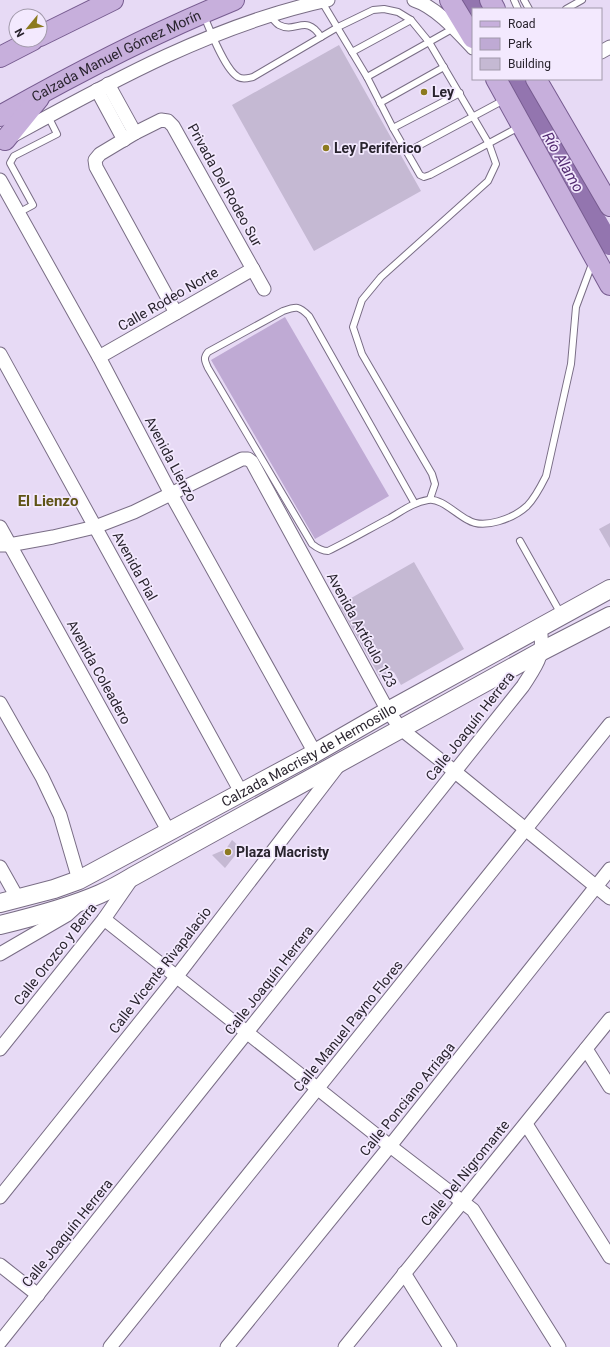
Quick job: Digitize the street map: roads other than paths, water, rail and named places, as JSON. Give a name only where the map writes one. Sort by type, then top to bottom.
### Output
[{"type":"main road","points":[[48,32],[113,0]]},
{"type":"main road","name":"Calzada Manuel Gómez Morín","points":[[0,116],[99,62],[234,0]]},
{"type":"main road","points":[[438,0],[458,24],[472,37]]},
{"type":"main road","points":[[450,0],[458,24]]},
{"type":"main road","points":[[0,57],[17,48]]},
{"type":"main road","points":[[497,80],[610,285]]},
{"type":"main road","points":[[537,80],[610,206]]},
{"type":"main road","points":[[8,147],[24,118],[42,93]]},
{"type":"main road","name":"Calzada Macristy de Hermosillo","points":[[0,903],[54,889],[79,880],[315,753],[388,711],[610,589]]},
{"type":"main road","name":"Calzada Macristy de Hermosillo","points":[[0,925],[27,919],[100,894],[542,651],[610,616]]},
{"type":"main road","points":[[62,908],[76,890],[79,880]]},
{"type":"street","points":[[414,0],[458,24],[472,46]]},
{"type":"street","points":[[8,147],[48,116],[152,62],[269,16],[295,7],[325,1]]},
{"type":"street","points":[[103,87],[129,137],[100,154],[95,160],[96,167],[176,313]]},
{"type":"street","name":"Privada Del Rodeo Sur","points":[[129,137],[161,120],[168,121],[173,126],[264,289]]},
{"type":"street","name":"Avenida Lienzo","points":[[0,180],[99,357],[171,494],[315,753]]},
{"type":"street","name":"Calle Rodeo Norte","points":[[99,357],[253,269]]},
{"type":"street","name":"Avenida Pial","points":[[0,354],[242,792]]},
{"type":"street","points":[[5,545],[53,537],[95,527],[134,512],[242,460],[254,459]]},
{"type":"street","name":"Avenida Artículo 123","points":[[254,459],[252,462],[388,711],[401,729],[610,898]]},
{"type":"street","name":"Avenida Coleadero","points":[[0,527],[5,545],[169,832]]},
{"type":"street","points":[[540,628],[542,651]]},
{"type":"street","name":"Calle Joaquín Herrera","points":[[0,1342],[522,686],[534,668],[542,651]]},
{"type":"street","points":[[0,703],[42,777],[60,815],[79,880]]},
{"type":"street","name":"Calle Manuel Payno Flores","points":[[110,1347],[610,724]]},
{"type":"street","name":"Calle Vicente Rivapalacio","points":[[0,1197],[177,976],[341,761]]},
{"type":"street","points":[[0,867],[18,899]]},
{"type":"street","name":"Calle Ponciano Arriaga","points":[[227,1347],[390,1146],[610,869]]},
{"type":"street","name":"Calle Orozco y Berra","points":[[0,1049],[104,919],[132,877]]},
{"type":"street","points":[[0,954],[67,915],[82,901]]},
{"type":"street","points":[[104,919],[473,1210],[559,1347]]},
{"type":"street","name":"Calle Del Nigromante","points":[[345,1347],[610,1019]]},
{"type":"street","points":[[586,1049],[610,1087]]},
{"type":"street","points":[[526,1124],[610,1257]]},
{"type":"street","points":[[0,1265],[38,1295]]},
{"type":"street","points":[[404,1273],[450,1347]]},
{"type":"lane","points":[[568,8],[582,0]]},
{"type":"lane","points":[[325,1],[393,128],[418,172],[424,177],[522,126]]},
{"type":"lane","points":[[203,13],[213,37],[229,68],[236,76],[244,79],[253,77],[338,27],[374,10],[384,9],[398,12],[410,20],[429,42],[489,144],[496,164],[488,181],[380,277],[362,300],[354,326],[362,354],[432,474],[435,484],[430,499]]},
{"type":"lane","points":[[269,16],[279,25],[285,26],[306,24],[316,30],[321,37]]},
{"type":"lane","points":[[352,52],[410,20]]},
{"type":"lane","points":[[367,77],[458,24]]},
{"type":"lane","points":[[380,103],[444,67]]},
{"type":"lane","points":[[393,128],[460,93]]},
{"type":"lane","points":[[407,152],[507,98]]},
{"type":"lane","points":[[18,213],[33,205],[10,163],[8,147],[57,134],[48,116]]},
{"type":"lane","points":[[415,504],[309,316],[301,308],[294,307],[283,311],[208,352],[205,356],[205,362],[254,459],[312,544],[324,551],[328,551],[351,540],[415,504],[430,499],[439,501],[469,521],[483,524],[503,520],[526,507],[539,490],[546,476],[571,364],[576,307],[595,257]]},
{"type":"lane","points":[[520,541],[562,616]]},
{"type":"waterway","name":"Río Alamo","points":[[471,0],[475,8]]},
{"type":"waterway","name":"Río Alamo","points":[[517,80],[610,245]]},
{"type":"place","name":"Ley","points":[[424,92]]},
{"type":"place","name":"Ley Periferico","points":[[326,148]]},
{"type":"place","name":"Plaza Macristy","points":[[228,852]]},
{"type":"district","name":"El Lienzo","points":[[48,501]]}]
